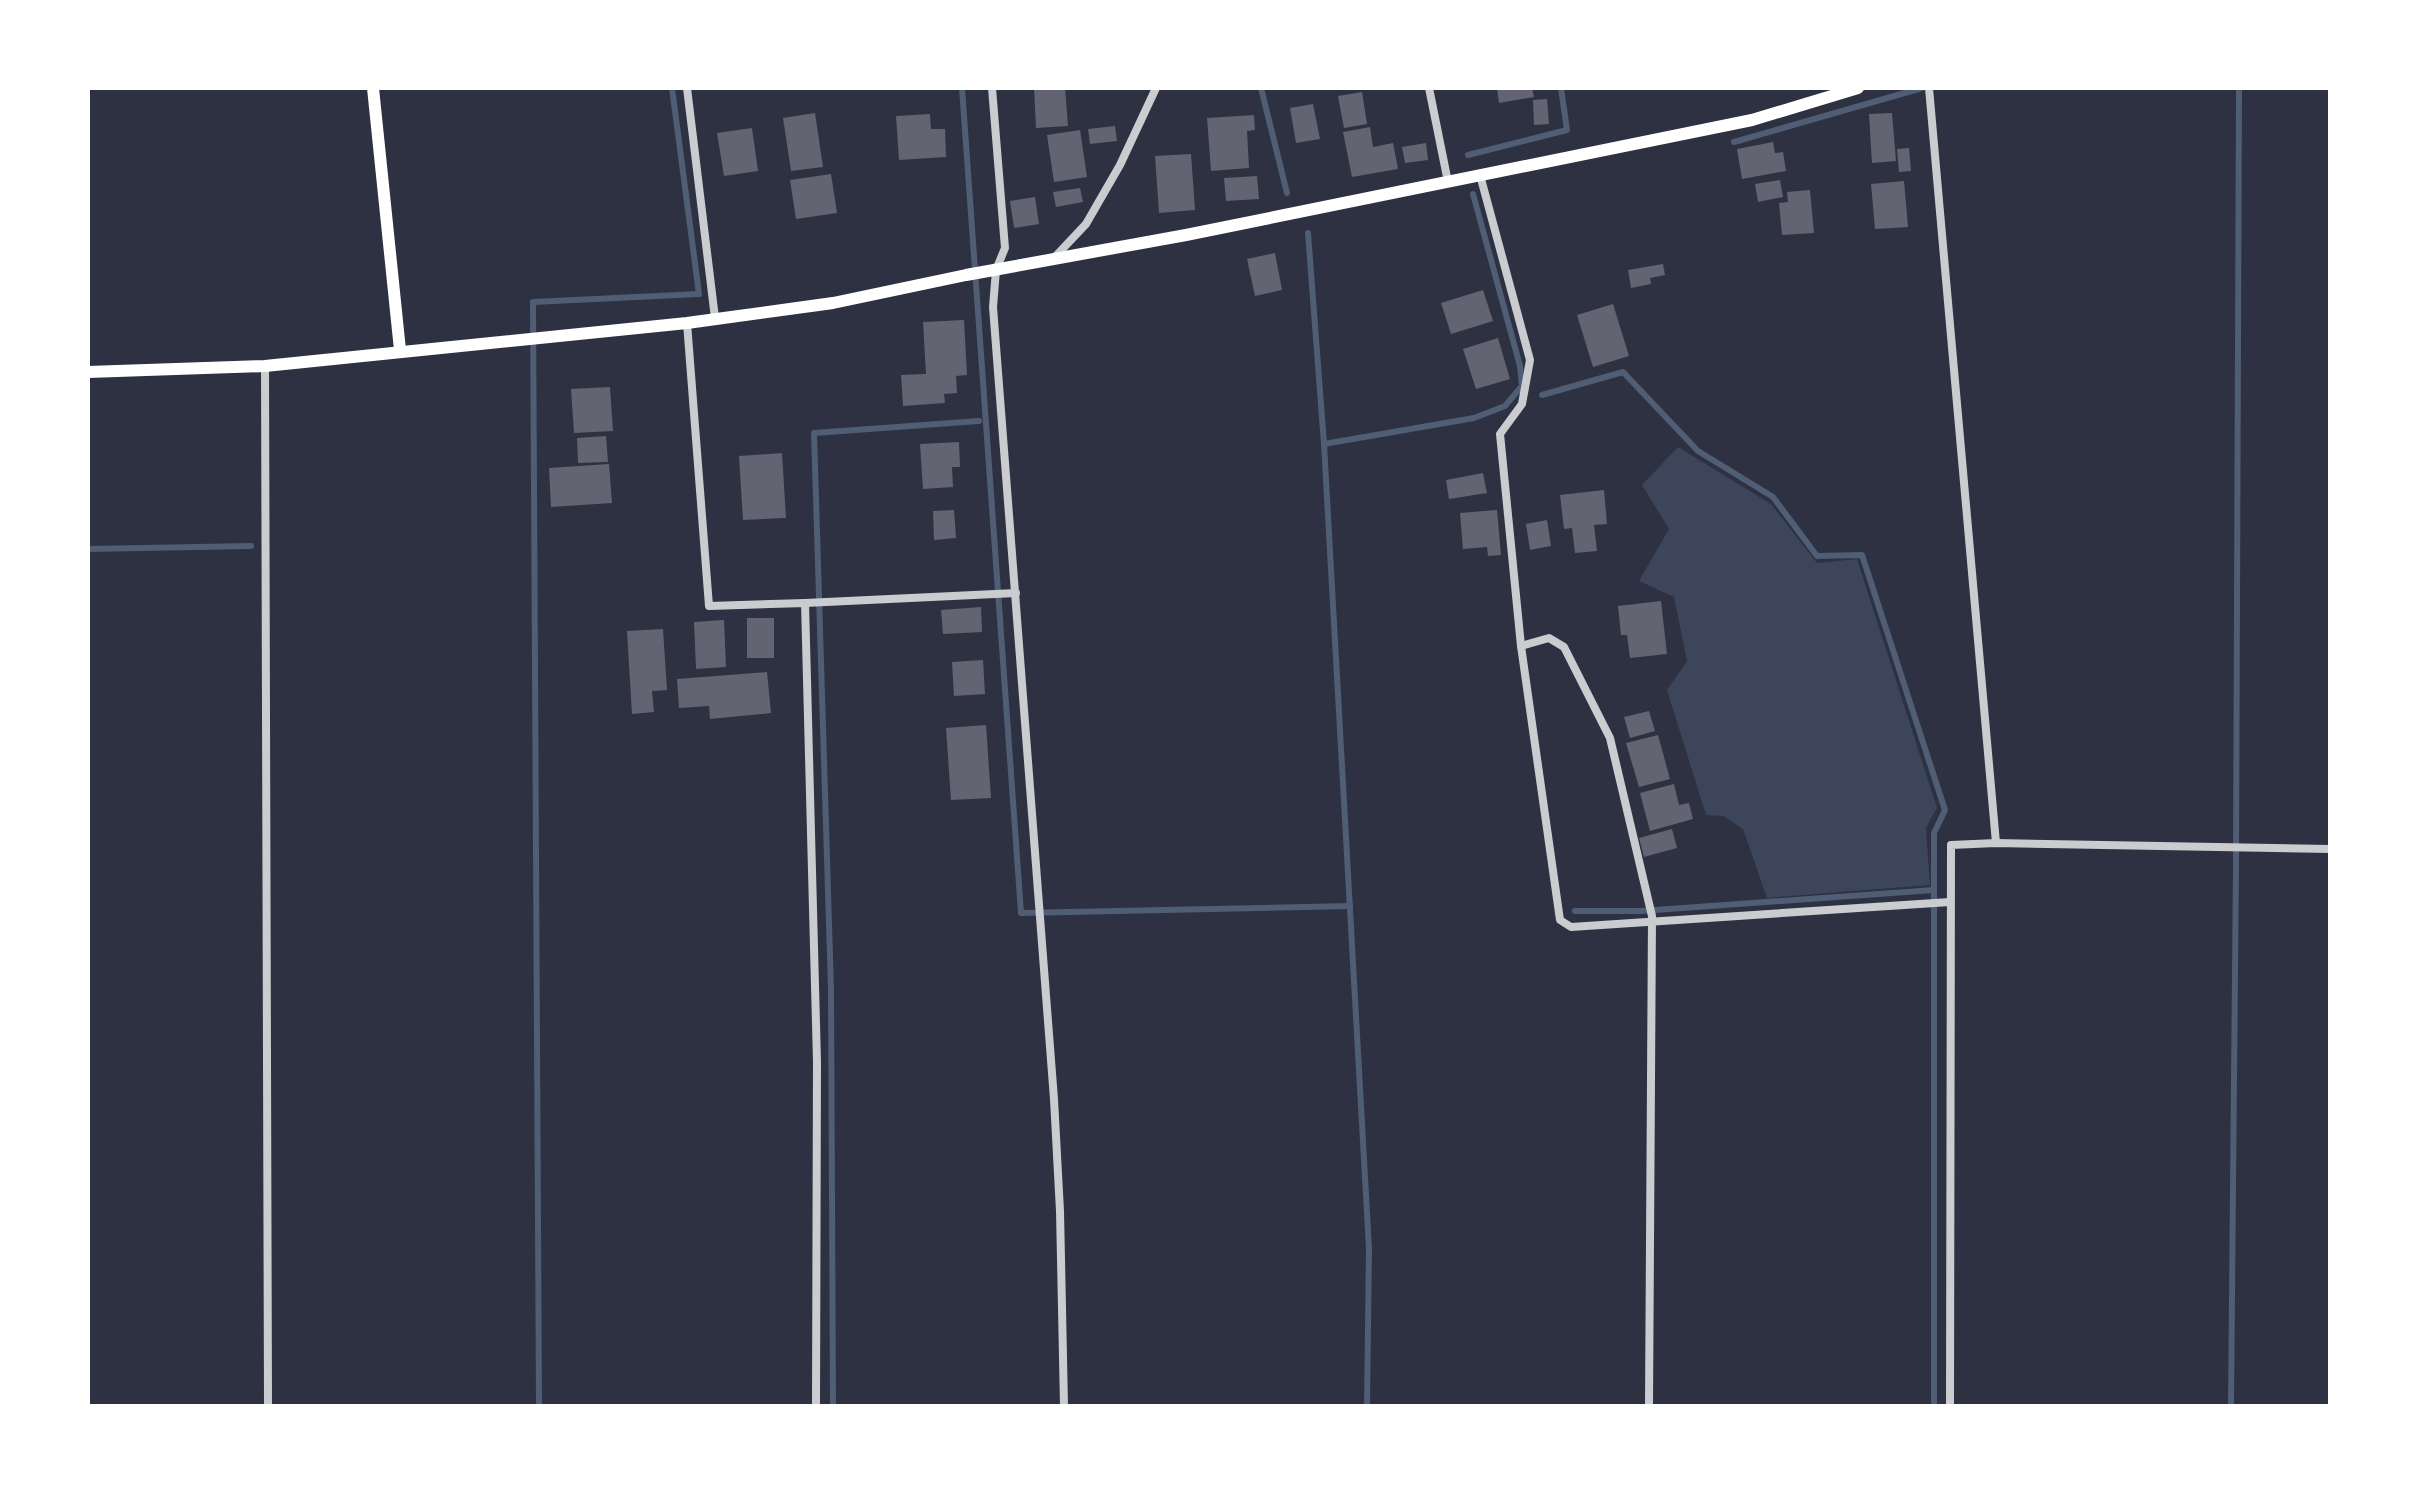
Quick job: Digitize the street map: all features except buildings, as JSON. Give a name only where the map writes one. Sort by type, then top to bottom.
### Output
[{"type":"main road","points":[[373,88],[400,350]]},
{"type":"main road","points":[[88,372],[265,366],[687,323],[833,303],[1752,120],[1858,88]]},
{"type":"street","points":[[687,88],[715,318]]},
{"type":"street","points":[[992,88],[1005,248],[990,271],[1011,593],[1040,904],[1060,1211],[1064,1406]]},
{"type":"street","points":[[1053,258],[1086,224],[1120,165],[1156,88]]},
{"type":"street","points":[[1429,88],[1448,182]]},
{"type":"street","points":[[1929,90],[1996,843]]},
{"type":"street","points":[[1480,175],[1530,360],[1522,404],[1500,434],[1521,646],[1560,920],[1571,927],[1652,919],[1950,902]]},
{"type":"street","points":[[687,323],[709,606],[1011,593]]},
{"type":"street","points":[[265,366],[268,1406]]},
{"type":"street","points":[[809,603],[817,1062],[816,1406]]},
{"type":"street","points":[[1521,646],[1549,638],[1564,647],[1571,660],[1610,738],[1650,902],[1649,1406]]},
{"type":"street","points":[[1950,1406],[1951,845],[1996,843],[2330,849]]},
{"type":"shaded area","points":[[1678,447],[1771,504],[1817,563],[1857,559],[1937,808],[1926,828],[1930,885],[1767,898],[1743,829],[1723,816],[1706,815],[1667,690],[1687,661],[1674,597],[1639,581],[1669,529],[1642,485]]},
{"type":"waterway","points":[[539,1406],[533,302],[699,294],[672,88]]},
{"type":"waterway","points":[[962,88],[1021,913],[1350,906]]},
{"type":"waterway","points":[[1261,88],[1287,193]]},
{"type":"waterway","points":[[1468,155],[1567,130],[1561,88]]},
{"type":"waterway","points":[[1734,142],[1922,88]]},
{"type":"waterway","points":[[2231,1406],[2239,88]]},
{"type":"waterway","points":[[1324,444],[1474,418],[1505,406],[1522,386],[1520,366],[1473,194]]},
{"type":"waterway","points":[[1308,233],[1324,444],[1369,1249],[1367,1406]]},
{"type":"waterway","points":[[1542,395],[1623,372],[1698,451],[1773,497],[1817,556],[1862,555],[1945,810],[1934,833],[1934,1406]]},
{"type":"waterway","points":[[833,1406],[831,989],[814,433],[979,421]]},
{"type":"waterway","points":[[88,549],[251,546]]},
{"type":"waterway","points":[[1575,911],[1641,911],[1934,890]]}]
